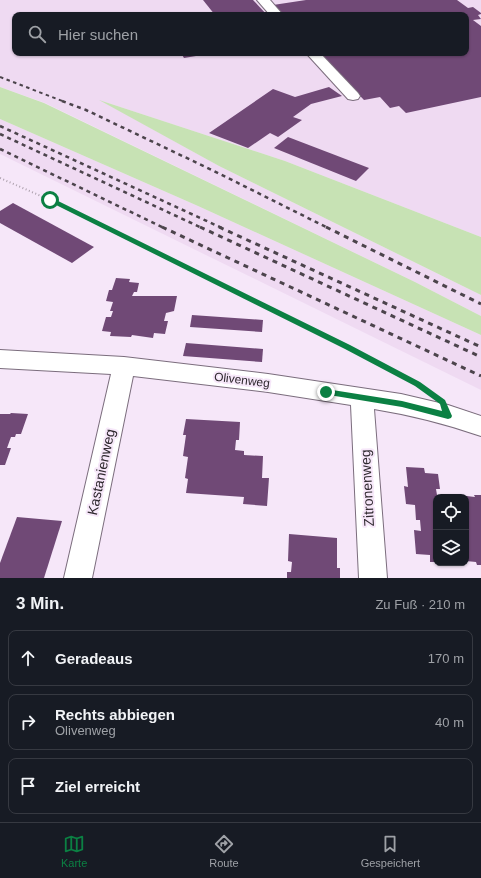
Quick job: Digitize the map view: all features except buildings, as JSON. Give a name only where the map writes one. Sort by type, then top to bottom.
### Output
[{"type":"street","points":[[263,0],[275,12]]},
{"type":"street","points":[[316,56],[353,96]]},
{"type":"street","name":"Olivenweg","points":[[0,359],[124,366],[268,383],[402,404],[481,426]]},
{"type":"street","name":"Kastanienweg","points":[[78,578],[124,366]]},
{"type":"street","name":"Zitronenweg","points":[[362,397],[372,578]]},
{"type":"path","points":[[0,178],[50,200],[348,347],[418,384],[443,402],[448,416]]},
{"type":"shaded area","points":[[0,0],[481,0],[481,237],[285,161],[102,101],[219,166],[481,295],[481,316],[415,282],[45,103],[0,87]]},
{"type":"shaded area","points":[[0,119],[198,206],[481,335],[481,390],[0,154]]},
{"type":"green space","points":[[0,87],[44,103],[415,282],[481,316],[481,335],[198,206],[0,119]]},
{"type":"green space","points":[[99,100],[285,161],[481,237],[481,295],[219,166]]},
{"type":"railway","points":[[0,77],[65,102]]},
{"type":"railway","points":[[62,101],[86,110],[214,171],[326,227]]},
{"type":"railway","points":[[0,126],[222,228]]},
{"type":"railway","points":[[0,134],[202,228]]},
{"type":"railway","points":[[0,149],[164,228]]},
{"type":"railway","points":[[162,227],[481,376]]},
{"type":"railway","points":[[200,227],[481,357]]},
{"type":"railway","points":[[219,227],[481,347]]},
{"type":"railway","points":[[326,227],[481,304]]},
{"type":"route","points":[[50,200],[348,347],[418,384],[443,402],[448,416],[402,404],[326,392]]}]
